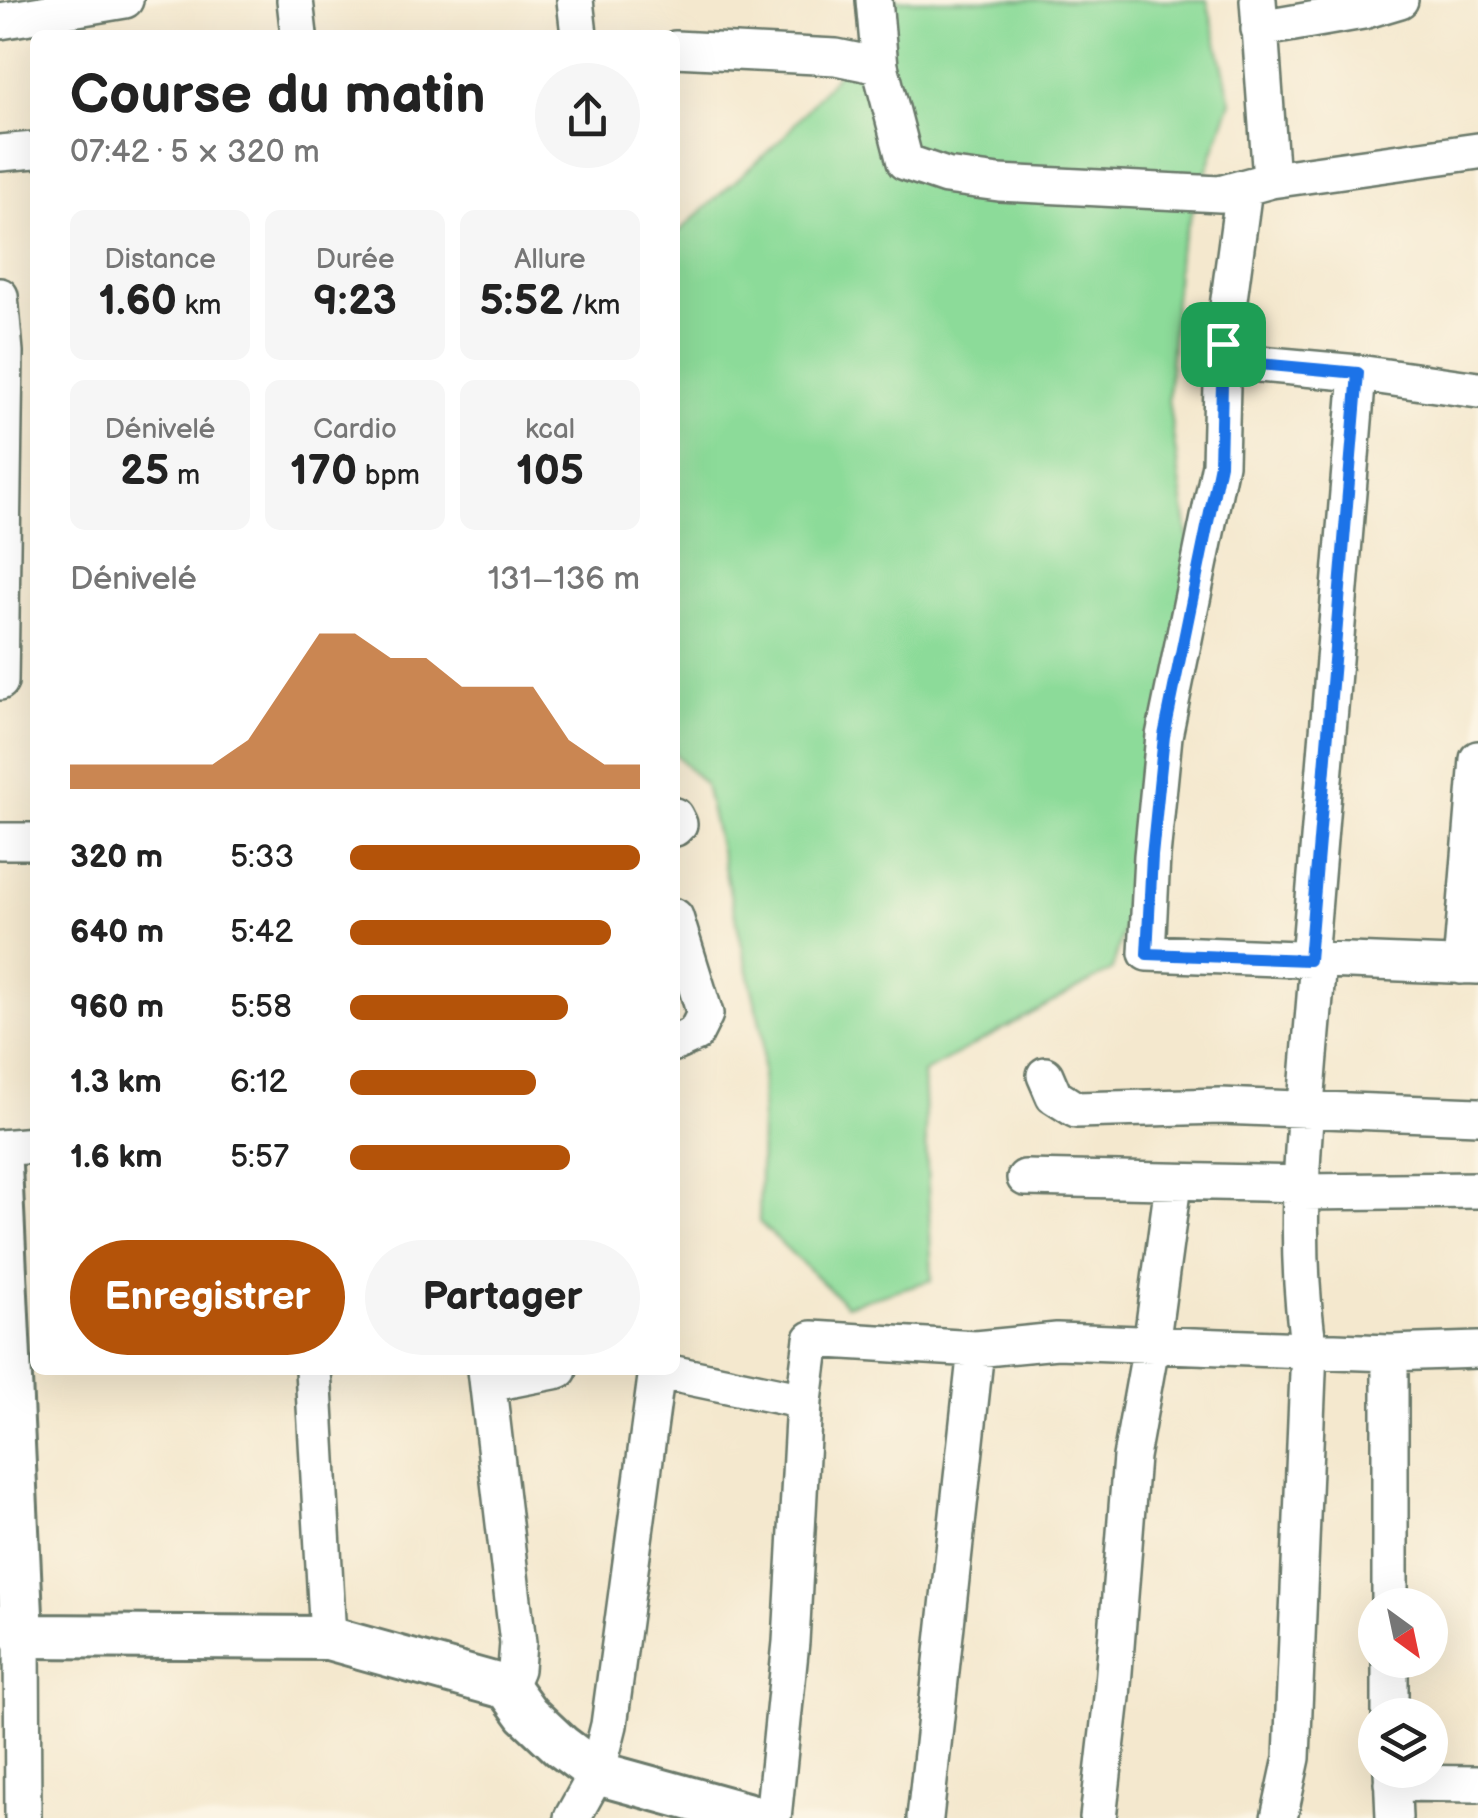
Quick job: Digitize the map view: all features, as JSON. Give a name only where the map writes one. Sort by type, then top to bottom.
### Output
[{"type":"street","points":[[0,21],[125,0]]},
{"type":"street","points":[[296,0],[299,30]]},
{"type":"street","points":[[575,0],[578,30]]},
{"type":"street","points":[[874,0],[880,66],[905,162],[946,176],[999,183],[1220,194],[1258,184],[1478,151]]},
{"type":"street","points":[[1400,0],[1363,11],[1259,15],[1258,184],[1223,344],[1220,464],[1164,736],[1147,954],[1470,966],[1478,759]]},
{"type":"street","points":[[680,48],[836,56],[880,66]]},
{"type":"street","points":[[0,153],[30,150]]},
{"type":"street","points":[[0,296],[20,350],[19,494],[1,577],[0,682]]},
{"type":"street","points":[[1223,344],[1259,364],[1478,390]]},
{"type":"street","points":[[1279,1818],[1292,1758],[1308,1349],[1300,1285],[1314,960],[1358,373]]},
{"type":"street","points":[[0,841],[30,841]]},
{"type":"street","points":[[680,933],[706,1014],[695,1034],[680,1042]]},
{"type":"street","points":[[1045,1075],[1054,1096],[1076,1110],[1221,1106],[1478,1116]]},
{"type":"street","points":[[0,1148],[30,1145]]},
{"type":"street","points":[[0,1166],[22,1636],[11,1728],[23,1818]]},
{"type":"street","points":[[1025,1178],[1478,1190]]},
{"type":"street","points":[[1098,1818],[1112,1697],[1130,1458],[1151,1346],[1173,1184]]},
{"type":"street","points":[[22,1636],[328,1638],[508,1688],[561,1746],[597,1774],[752,1817],[791,1642],[804,1401],[812,1339],[976,1350],[1057,1341],[1390,1353],[1478,1350]]},
{"type":"street","points":[[925,1818],[976,1350]]},
{"type":"street","points":[[1390,1353],[1390,1588]]},
{"type":"street","points":[[313,1375],[328,1638]]},
{"type":"street","points":[[572,1818],[597,1774],[609,1725],[656,1375]]},
{"type":"street","points":[[680,1375],[804,1401]]},
{"type":"street","points":[[487,1377],[518,1643],[516,1669],[508,1688]]},
{"type":"street","points":[[1392,1791],[1478,1784]]},
{"type":"green space","points":[[863,0],[1207,0],[1231,101],[1178,253],[1168,400],[1204,643],[1112,970],[923,1073],[932,1280],[846,1305],[759,1222],[763,1036],[705,785],[680,759],[680,231],[782,139],[870,35]]},
{"type":"route","points":[[1223,344],[1259,364],[1358,373],[1309,960],[1147,954],[1164,736],[1220,464],[1223,344]]}]
